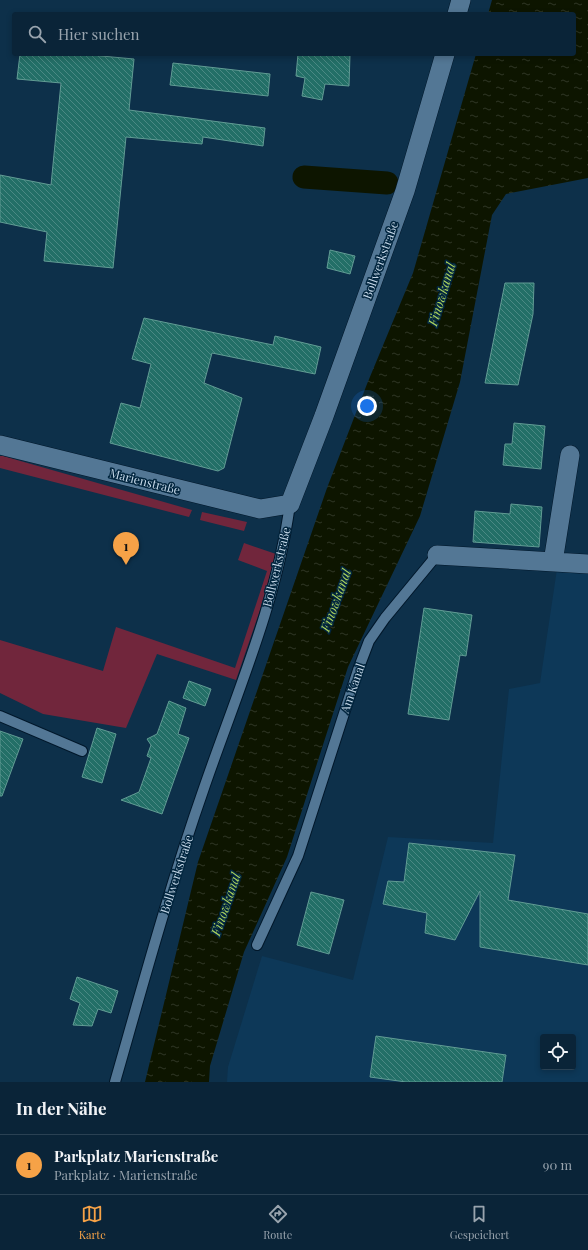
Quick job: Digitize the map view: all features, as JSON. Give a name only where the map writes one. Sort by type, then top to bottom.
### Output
[{"type":"street","points":[[458,12],[461,0]]},
{"type":"street","name":"Bollwerkstraße","points":[[290,504],[324,416],[405,191],[444,56]]},
{"type":"street","name":"Marienstraße","points":[[0,445],[260,509],[290,504]]},
{"type":"street","points":[[553,562],[570,455]]},
{"type":"street","name":"Am Kanal","points":[[437,555],[588,564]]},
{"type":"lane","name":"Bollwerkstraße","points":[[115,1082],[160,924],[203,790],[263,619],[290,504]]},
{"type":"lane","name":"Am Kanal","points":[[257,945],[298,856],[358,670],[369,641],[385,618],[437,555]]},
{"type":"lane","points":[[0,716],[82,751]]},
{"type":"shaded area","points":[[0,456],[192,510],[189,517],[0,468]]},
{"type":"shaded area","points":[[202,512],[247,522],[244,531],[200,520]]},
{"type":"shaded area","points":[[244,543],[276,554],[260,610],[236,680],[157,654],[126,728],[43,714],[0,693],[0,640],[103,671],[116,627],[235,668],[267,571],[238,560]]},
{"type":"shaded area","points":[[557,569],[588,571],[588,1082],[227,1082],[228,1067],[262,956],[353,980],[388,837],[493,843],[509,689],[540,683]]},
{"type":"water","name":"Finowkanal","points":[[492,0],[588,0],[588,178],[506,194],[492,215],[460,382],[420,516],[348,667],[287,857],[244,952],[210,1066],[209,1082],[145,1082],[198,862],[327,488],[367,384],[413,273],[475,56],[576,56],[576,12],[489,12]]},
{"type":"building","points":[[20,56],[102,56],[134,59],[129,110],[265,128],[263,146],[203,137],[202,144],[126,137],[113,268],[44,261],[47,232],[0,222],[0,175],[51,185],[61,83],[17,79]]},
{"type":"building","points":[[298,56],[350,56],[349,86],[325,84],[322,100],[302,96],[305,78],[296,76]]},
{"type":"building","points":[[173,63],[270,74],[268,96],[170,85]]},
{"type":"building","points":[[330,250],[355,256],[350,274],[327,268]]},
{"type":"building","points":[[505,283],[534,283],[533,314],[518,385],[485,383]]},
{"type":"building","points":[[144,318],[273,345],[275,336],[321,347],[315,374],[212,353],[204,383],[242,398],[224,468],[218,471],[110,443],[121,403],[140,408],[151,364],[132,359]]},
{"type":"building","points":[[514,423],[545,426],[541,469],[503,465],[505,444],[512,444]]},
{"type":"building","points":[[511,504],[542,507],[539,547],[473,542],[475,511],[510,514]]},
{"type":"building","points":[[424,608],[472,615],[466,656],[460,655],[449,720],[408,714]]},
{"type":"building","points":[[189,681],[211,689],[205,706],[183,698]]},
{"type":"building","points":[[169,701],[186,708],[178,734],[189,738],[162,814],[121,800],[139,792],[151,758],[147,756],[151,745],[147,739],[157,734]]},
{"type":"building","points":[[97,728],[116,734],[102,783],[82,777]]},
{"type":"building","points":[[0,731],[23,739],[2,796],[0,796]]},
{"type":"building","points":[[409,843],[515,855],[508,900],[588,914],[588,965],[480,947],[480,891],[455,940],[425,933],[427,913],[383,904],[388,881],[404,882]]},
{"type":"building","points":[[311,892],[344,900],[329,954],[297,945]]},
{"type":"building","points":[[77,977],[118,991],[111,1013],[98,1009],[92,1026],[73,1025],[80,1003],[70,999]]},
{"type":"building","points":[[376,1036],[506,1055],[502,1082],[406,1082],[370,1077]]},
{"type":"waterway","points":[[304,177],[387,183]]},
{"type":"place","name":"Parkplatz Marienstraße","points":[[126,565]]}]
